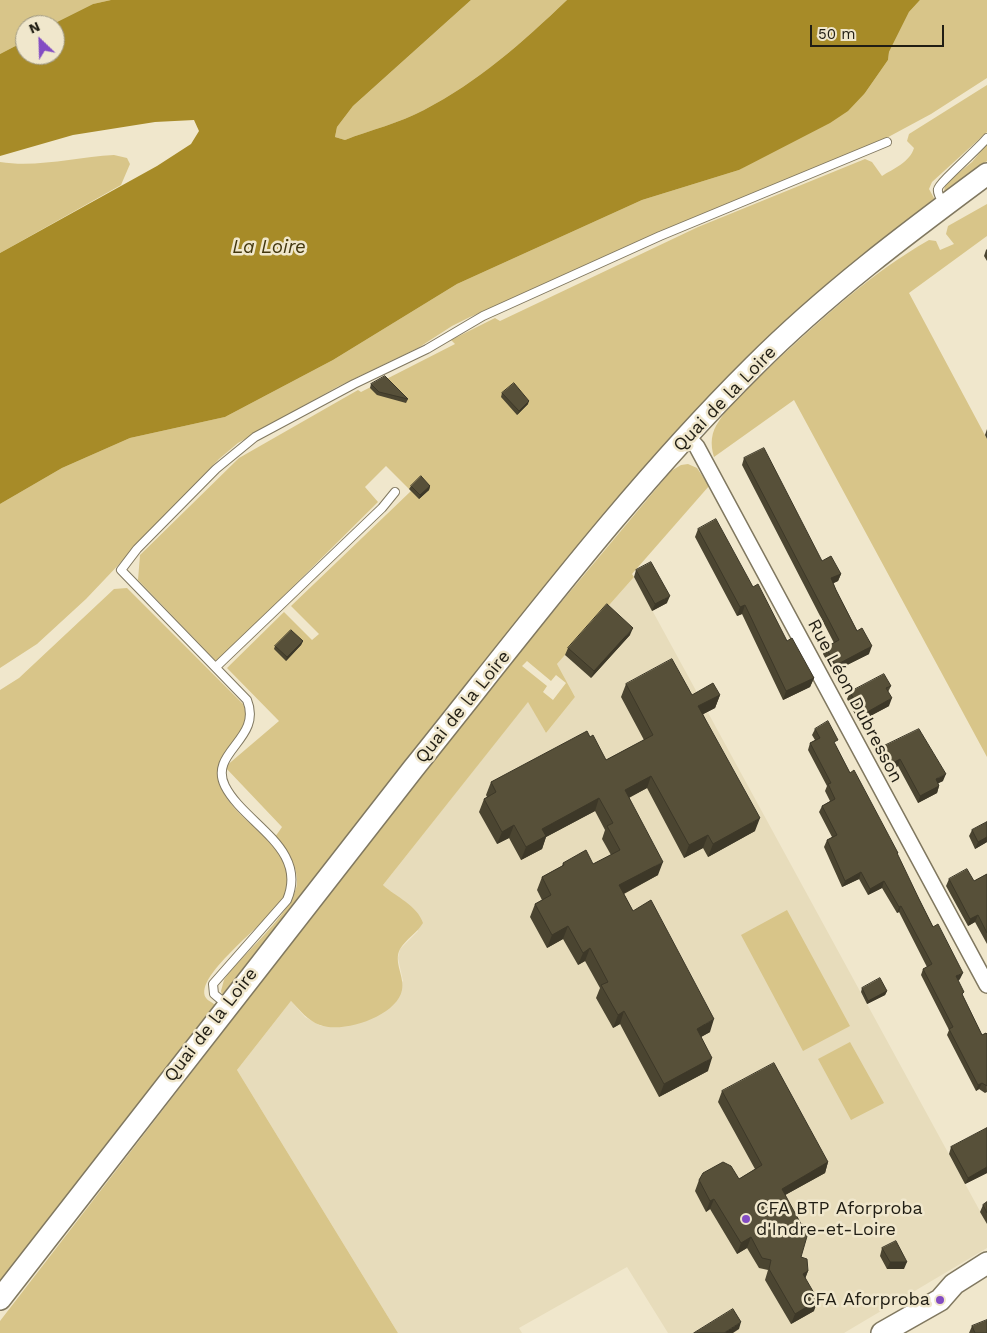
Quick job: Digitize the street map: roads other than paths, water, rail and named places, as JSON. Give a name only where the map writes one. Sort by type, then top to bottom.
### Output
[{"type":"main road","name":"Quai de la Loire","points":[[0,1299],[227,1005],[597,540],[755,365],[818,307],[891,245],[987,174]]},
{"type":"main road","points":[[940,1300],[954,1284],[987,1264]]},
{"type":"main road","points":[[882,1333],[940,1300],[962,1295],[987,1280]]},
{"type":"street","name":"Rue Léon Dubresson","points":[[688,437],[701,455],[987,985]]},
{"type":"lane","points":[[945,205],[938,192],[939,184],[970,158],[987,138]]},
{"type":"lane","points":[[227,1005],[214,994],[213,984],[280,910],[292,886],[290,867],[274,841],[230,794],[221,776],[223,764],[248,728],[252,713],[242,693],[121,570],[137,549],[239,448],[287,420],[427,349],[482,316],[660,236],[887,142]]},
{"type":"lane","points":[[216,667],[284,604],[382,508],[394,492]]},
{"type":"water","name":"La Loire","points":[[111,0],[471,0],[353,106],[337,127],[335,137],[345,140],[405,119],[444,99],[499,60],[567,0],[920,0],[909,12],[889,52],[888,60],[865,93],[848,111],[830,123],[739,170],[642,200],[457,284],[333,360],[225,417],[130,438],[62,468],[0,504],[0,253],[157,166],[191,144],[199,131],[194,120],[155,122],[73,135],[0,156],[0,54],[15,46],[15,65],[65,65],[65,18],[93,4]]},
{"type":"place","name":"CFA BTP Aforproba d'Indre-et-Loire","points":[[746,1219]]},
{"type":"place","name":"CFA Aforproba","points":[[940,1300]]}]
